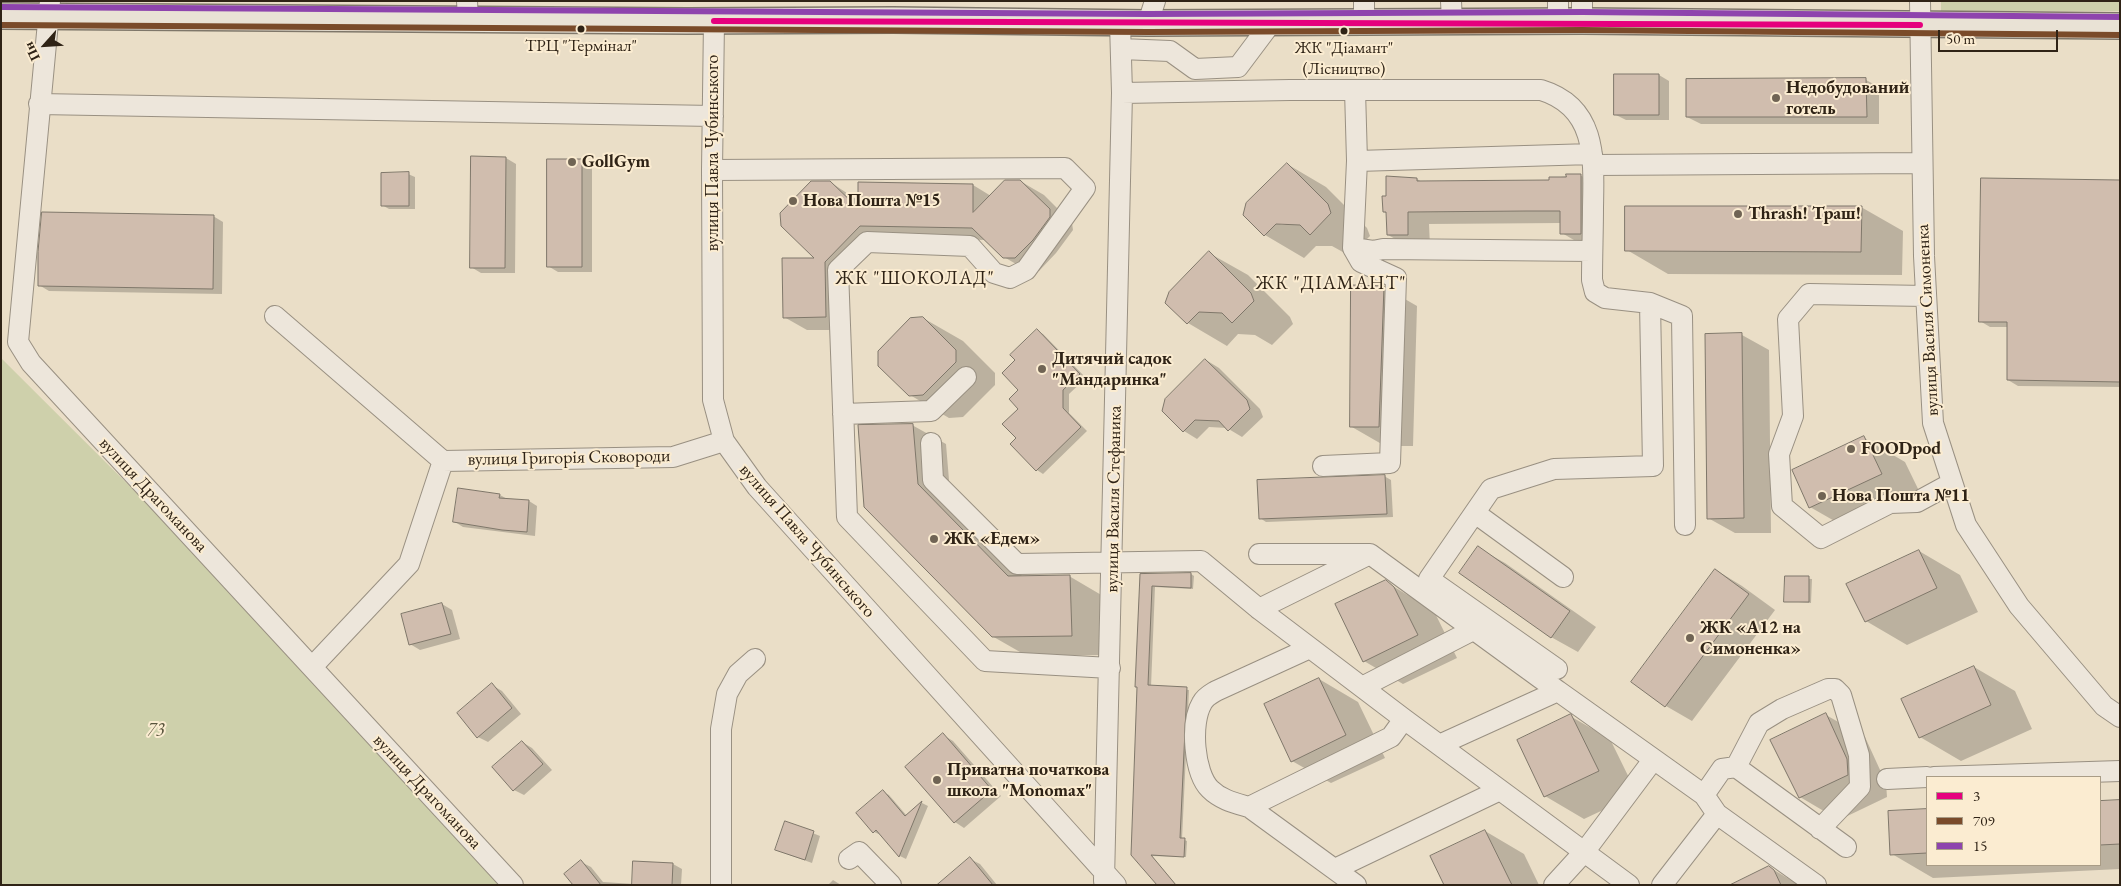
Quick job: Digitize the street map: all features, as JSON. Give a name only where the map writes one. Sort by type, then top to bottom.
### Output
[{"type":"main road","points":[[1,16],[49,9],[715,11],[893,20],[1120,23],[1151,12],[1271,23],[1364,12],[1570,11],[1920,13],[2120,26]]},
{"type":"street","name":"вулиця Драгоманова","points":[[49,9],[18,342],[31,363],[513,885]]},
{"type":"street","name":"вулиця Павла Чубинського","points":[[715,11],[712,170],[713,400],[724,441],[757,487],[1108,881]]},
{"type":"street","name":"вулиця Василя Симоненка","points":[[1920,13],[1926,296],[1933,423],[1966,525],[2019,606],[2104,706],[2120,718]]},
{"type":"street","name":"вулиця Василя Стефаника","points":[[1108,881],[1110,668],[1122,93],[1120,23]]},
{"type":"street","points":[[1121,49],[1170,51],[1196,69],[1238,67],[1271,23]]},
{"type":"street","points":[[1323,466],[1390,463],[1396,278],[1362,262],[1353,248],[1357,161],[1355,90]]},
{"type":"street","points":[[1122,93],[1541,90],[1556,94],[1574,109],[1581,118],[1593,160],[1592,280],[1595,292],[1605,298],[1650,303],[1682,316],[1685,525]]},
{"type":"street","points":[[39,104],[713,116]]},
{"type":"street","points":[[1357,161],[1593,160],[1922,163]]},
{"type":"street","points":[[712,170],[1065,168],[1084,188],[1026,270],[1010,278],[994,273],[970,246],[867,242],[838,270],[847,517],[985,661],[1110,668]]},
{"type":"street","points":[[1353,248],[1373,251],[1383,249],[1592,251]]},
{"type":"street","points":[[1926,296],[1809,294],[1788,319],[1793,416],[1779,454],[1782,506],[1821,538],[1890,503],[1917,502],[1952,483]]},
{"type":"street","points":[[1557,669],[1429,579],[1491,489],[1554,468],[1653,466],[1650,303]]},
{"type":"street","name":"вулиця Григорія Сковороди","points":[[275,316],[443,460],[673,457],[724,441]]},
{"type":"street","points":[[843,414],[931,411],[966,377]]},
{"type":"street","points":[[931,443],[933,480],[1018,564],[1201,561],[1310,648],[1404,719],[1630,885]]},
{"type":"street","name":"вулиця Григорія Сковороди","points":[[312,667],[409,564],[443,460]]},
{"type":"street","points":[[1475,513],[1563,577]]},
{"type":"street","points":[[1259,554],[1370,554],[1704,795],[1717,814],[1816,885]]},
{"type":"street","points":[[1260,609],[1370,554]]},
{"type":"street","points":[[1362,687],[1473,630]]},
{"type":"street","points":[[1310,648],[1216,691],[1206,698],[1199,708],[1196,723],[1196,752],[1201,776],[1217,795],[1233,803],[1249,807],[1356,885]]},
{"type":"street","points":[[721,885],[721,729],[726,694],[738,674],[755,659]]},
{"type":"street","points":[[1736,767],[1759,722],[1782,709],[1828,689],[1835,689],[1841,695],[1860,756],[1860,787],[1820,829]]},
{"type":"street","points":[[1439,745],[1558,691]]},
{"type":"street","points":[[1249,807],[1391,737],[1404,719]]},
{"type":"street","points":[[1554,885],[1585,851],[1653,760]]},
{"type":"street","points":[[1704,795],[1722,769],[1736,767],[1846,848]]},
{"type":"street","points":[[1965,776],[2120,771]]},
{"type":"street","points":[[1887,779],[1926,778]]},
{"type":"street","points":[[1335,869],[1500,790]]},
{"type":"street","points":[[1662,885],[1717,814]]},
{"type":"street","points":[[849,859],[859,852],[891,885]]},
{"type":"green space","points":[[1941,1],[2120,1],[2120,11],[1941,11]]},
{"type":"green space","name":"73","points":[[1,358],[270,626],[505,885],[1,885]]},
{"type":"building","points":[[1614,74],[1659,74],[1659,115],[1614,115]]},
{"type":"building","name":"Недобудований готель","points":[[1866,78],[1867,117],[1686,117],[1686,79]]},
{"type":"building","points":[[471,156],[506,157],[505,268],[470,268]]},
{"type":"building","points":[[547,159],[582,159],[582,267],[547,267]]},
{"type":"building","points":[[1287,163],[1328,204],[1331,213],[1310,235],[1300,225],[1276,224],[1264,236],[1243,215],[1246,203]]},
{"type":"building","points":[[409,172],[409,206],[381,206],[381,173]]},
{"type":"building","points":[[1566,174],[1581,174],[1581,234],[1560,234],[1560,211],[1526,211],[1408,212],[1408,235],[1387,235],[1386,212],[1383,212],[1382,196],[1386,196],[1386,176],[1417,178],[1417,181],[1549,180],[1549,177],[1566,177]]},
{"type":"building","points":[[1981,178],[2120,180],[2120,382],[2007,380],[2007,322],[1979,322]]},
{"type":"building","points":[[1005,180],[1020,180],[1050,209],[1050,217],[1033,240],[1015,258],[1003,258],[972,228],[860,226],[825,262],[826,317],[783,318],[782,258],[814,258],[781,226],[780,213],[811,181],[830,181],[858,208],[858,182],[973,184],[973,212]]},
{"type":"building","points":[[1625,206],[1862,206],[1861,252],[1625,251]]},
{"type":"building","points":[[42,212],[214,215],[213,289],[38,286],[38,252]]},
{"type":"building","points":[[1209,251],[1251,293],[1254,301],[1232,323],[1222,313],[1199,312],[1187,324],[1165,303],[1169,292]]},
{"type":"building","points":[[1351,285],[1384,286],[1379,427],[1350,427]]},
{"type":"building","points":[[923,317],[956,350],[956,362],[923,395],[909,396],[878,366],[878,351],[910,318]]},
{"type":"building","points":[[1037,329],[1080,374],[1063,390],[1063,408],[1081,427],[1036,471],[1010,444],[1016,438],[1002,424],[1018,409],[1009,399],[1018,390],[1002,373],[1015,360],[1010,355]]},
{"type":"building","points":[[1742,333],[1744,518],[1707,519],[1705,334]]},
{"type":"building","points":[[1205,359],[1247,400],[1250,409],[1228,431],[1219,421],[1195,420],[1183,432],[1162,411],[1165,399]]},
{"type":"building","name":"ЖК «Едем»","points":[[913,424],[918,484],[1008,576],[1070,575],[1072,636],[992,637],[864,507],[858,425]]},
{"type":"building","points":[[1864,436],[1882,474],[1809,508],[1792,470]]},
{"type":"building","points":[[1385,475],[1387,514],[1259,519],[1257,480]]},
{"type":"building","points":[[458,488],[500,494],[499,498],[529,500],[527,532],[453,522]]},
{"type":"building","points":[[1478,546],[1570,611],[1551,638],[1459,573]]},
{"type":"building","points":[[1919,550],[1937,588],[1865,622],[1846,584]]},
{"type":"building","name":"ЖК «А12 на Симоненка»","points":[[1715,569],[1749,594],[1665,707],[1631,682]]},
{"type":"building","points":[[1191,573],[1191,588],[1152,586],[1148,685],[1187,687],[1180,838],[1185,838],[1184,857],[1151,855],[1176,885],[1157,885],[1131,855],[1140,574]]},
{"type":"building","points":[[1785,576],[1809,576],[1809,602],[1784,602]]},
{"type":"building","points":[[1386,580],[1394,587],[1418,635],[1363,662],[1335,604]]},
{"type":"building","points":[[442,603],[451,634],[409,645],[401,614]]},
{"type":"building","points":[[1974,666],[1991,705],[1919,738],[1901,699]]},
{"type":"building","points":[[1319,678],[1346,735],[1291,762],[1264,704]]},
{"type":"building","points":[[492,683],[512,708],[477,738],[457,713]]},
{"type":"building","points":[[1826,713],[1847,759],[1848,775],[1799,798],[1770,740]]},
{"type":"building","points":[[1571,714],[1599,771],[1544,797],[1517,740]]},
{"type":"building","points":[[943,733],[992,790],[954,823],[905,767]]},
{"type":"building","points":[[522,741],[543,764],[513,791],[492,767]]},
{"type":"building","points":[[883,790],[905,816],[922,801],[899,857],[876,830],[873,833],[856,813]]},
{"type":"building","points":[[2120,800],[2120,844],[2101,845],[2101,801]]},
{"type":"building","points":[[1926,809],[1926,853],[1890,855],[1888,811]]},
{"type":"building","points":[[785,821],[814,831],[805,860],[775,850]]},
{"type":"building","points":[[1485,830],[1512,885],[1444,885],[1430,856]]},
{"type":"building","points":[[970,857],[993,885],[937,885]]},
{"type":"building","points":[[581,860],[601,885],[573,885],[564,874]]},
{"type":"building","points":[[633,861],[673,863],[672,885],[632,885]]},
{"type":"building","points":[[1769,866],[1774,870],[1781,885],[1730,885]]},
{"type":"transit line","name":"15","points":[[1,7],[1148,14],[1582,12],[2120,17]]},
{"type":"transit line","name":"3","points":[[714,21],[1920,25]]},
{"type":"transit line","name":"709","points":[[1,25],[1148,32],[1582,30],[2120,35]]},
{"type":"place","name":"ТРЦ \"Термінал\"","points":[[581,29]]},
{"type":"place","name":"ЖК \"Діамант\" (Лісництво)","points":[[1344,31]]},
{"type":"place","name":"Недобудований готель","points":[[1776,98]]},
{"type":"place","name":"GollGym","points":[[572,162]]},
{"type":"place","name":"Нова Пошта №15","points":[[793,201]]},
{"type":"place","name":"Thrash! Траш!","points":[[1738,214]]},
{"type":"place","name":"Дитячий садок \"Мандаринка\"","points":[[1042,369]]},
{"type":"place","name":"FOODpod","points":[[1851,449]]},
{"type":"place","name":"Нова Пошта №11","points":[[1822,496]]},
{"type":"place","name":"ЖК «Едем»","points":[[934,539]]},
{"type":"place","name":"ЖК «А12 на Симоненка»","points":[[1690,638]]},
{"type":"place","name":"Приватна початкова школа \"Monomax\"","points":[[937,780]]},
{"type":"district","name":"ЖК \"ШОКОЛАД\"","points":[[915,279]]},
{"type":"district","name":"ЖК \"ДІАМАНТ\"","points":[[1331,284]]}]
